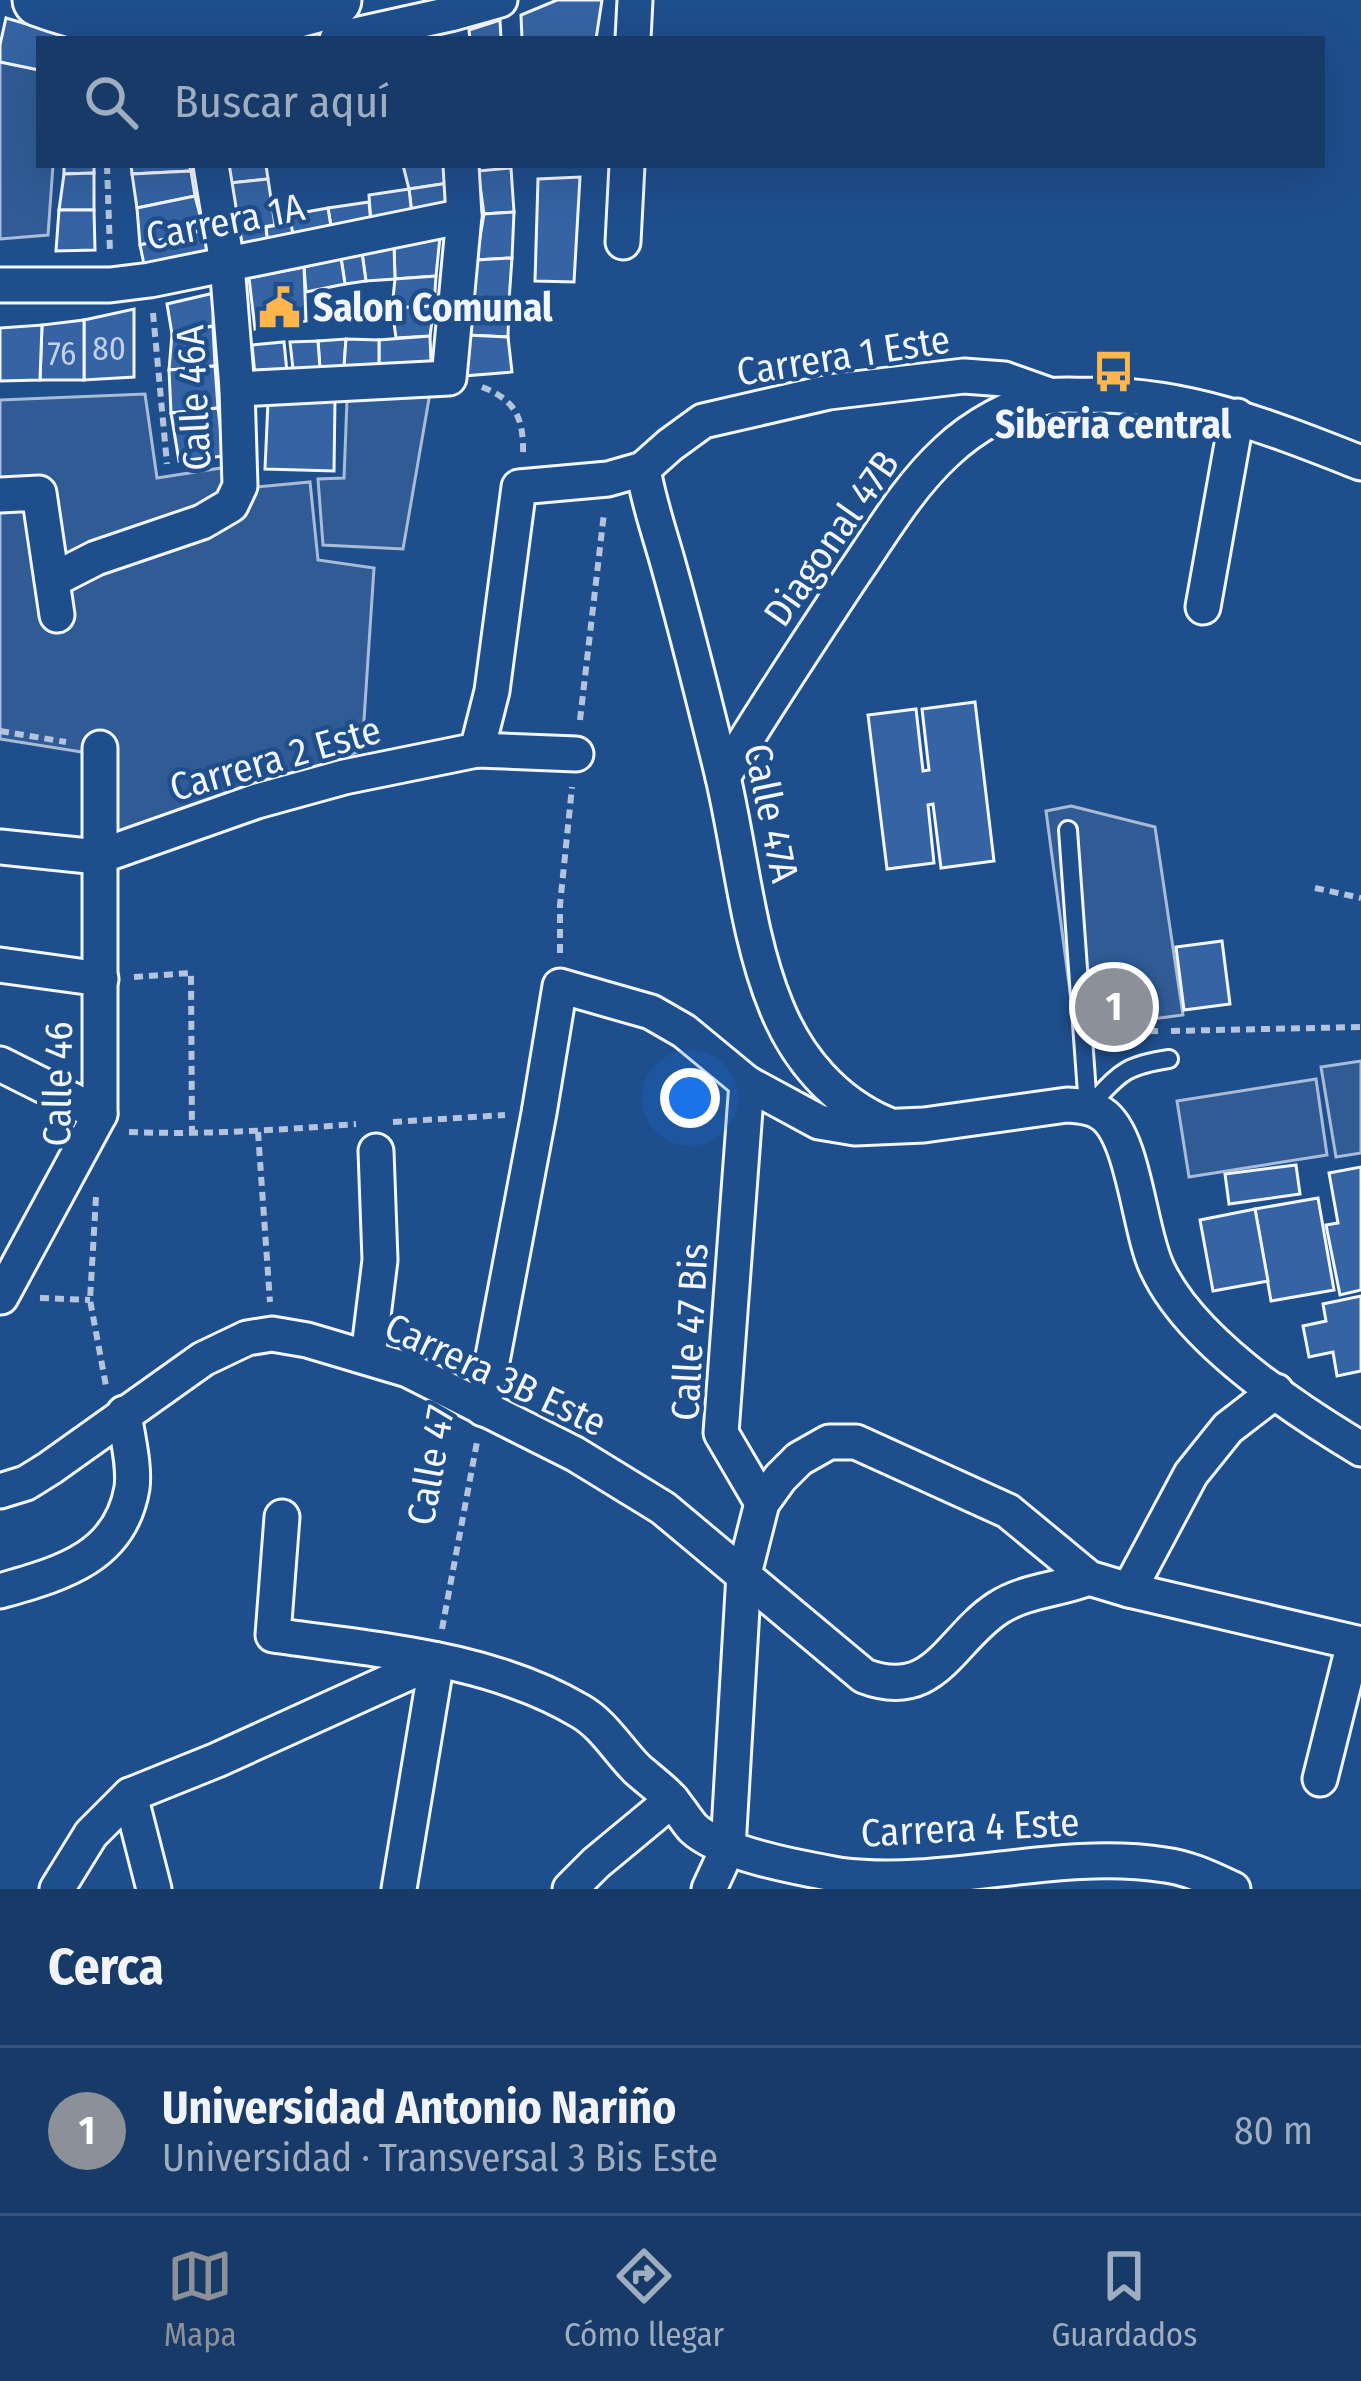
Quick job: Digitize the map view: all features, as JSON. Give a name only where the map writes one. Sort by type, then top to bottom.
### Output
[{"type":"main road","points":[[39,0],[112,20],[168,26],[284,16],[335,0]]},
{"type":"street","points":[[366,36],[451,27],[500,0]]},
{"type":"street","points":[[633,36],[634,0]]},
{"type":"street","name":"Calle 46A","points":[[53,580],[96,558],[202,522],[231,506],[240,486],[227,264],[211,168]]},
{"type":"street","points":[[236,389],[449,378],[464,215],[460,168]]},
{"type":"street","points":[[623,242],[627,168]]},
{"type":"street","name":"Carrera 1A","points":[[0,285],[110,285],[150,280],[464,215]]},
{"type":"street","name":"Carrera 1 Este","points":[[519,487],[608,479],[643,470],[703,421],[829,392],[964,376],[1004,379],[1052,396]]},
{"type":"street","points":[[1052,396],[1153,398],[1237,416],[1361,463]]},
{"type":"street","name":"Diagonal 47B","points":[[723,777],[751,727],[909,493],[971,430],[1052,396]]},
{"type":"street","points":[[1203,608],[1237,416]]},
{"type":"street","name":"Calle 47A","points":[[643,470],[723,777],[760,955],[776,1007],[814,1071],[833,1091],[850,1106],[893,1127]]},
{"type":"street","points":[[477,751],[492,691],[519,487]]},
{"type":"street","points":[[0,495],[39,494],[57,615]]},
{"type":"street","name":"Calle 46","points":[[100,748],[100,1122]]},
{"type":"street","name":"Carrera 2 Este","points":[[0,847],[98,856],[257,801],[344,777],[477,751],[576,754]]},
{"type":"street","points":[[0,964],[100,980]]},
{"type":"street","name":"Calle 47","points":[[483,1409],[560,986],[651,1012],[685,1031],[747,1083]]},
{"type":"street","points":[[0,1064],[100,1122],[1,1297]]},
{"type":"street","points":[[747,1083],[819,1122],[855,1128],[1050,1107],[1088,1107],[1100,1112],[1111,1121],[1124,1145],[1151,1255],[1177,1304],[1218,1347],[1320,1424],[1361,1448]]},
{"type":"street","name":"Calle 47 Bis","points":[[747,1083],[721,1432],[762,1503]]},
{"type":"street","points":[[368,1357],[380,1260],[376,1151]]},
{"type":"street","points":[[0,1491],[26,1484],[203,1359],[248,1338],[272,1334]]},
{"type":"street","name":"Carrera 3B Este","points":[[272,1334],[409,1370],[575,1454],[664,1508],[863,1676],[881,1683],[930,1673],[997,1608],[1033,1592],[1089,1578]]},
{"type":"street","points":[[1130,1590],[1191,1474],[1228,1428],[1276,1391]]},
{"type":"street","points":[[0,1592],[66,1572],[102,1549],[121,1522],[132,1486],[124,1413]]},
{"type":"street","points":[[709,1889],[728,1848],[744,1574],[762,1503],[799,1459],[829,1442],[856,1442],[1008,1511],[1089,1578],[1358,1644],[1320,1778]]},
{"type":"street","name":"Carrera 4 Este","points":[[282,1517],[273,1634],[436,1660],[524,1684],[583,1712],[672,1800],[695,1830],[728,1848],[843,1876],[886,1880],[1127,1862],[1167,1865],[1233,1889]]},
{"type":"street","points":[[57,1889],[91,1834],[130,1796],[436,1660]]},
{"type":"street","points":[[398,1889],[436,1660]]},
{"type":"street","points":[[130,1796],[154,1889]]},
{"type":"street","points":[[570,1889],[672,1800]]},
{"type":"lane","points":[[1067,830],[1088,1107]]},
{"type":"lane","points":[[1088,1107],[1119,1075],[1137,1064],[1169,1059]]},
{"type":"path","points":[[107,168],[110,285]]},
{"type":"path","points":[[150,280],[167,464]]},
{"type":"path","points":[[449,378],[506,398],[519,418],[524,449],[519,487]]},
{"type":"path","points":[[0,731],[100,748]]},
{"type":"path","points":[[1315,887],[1361,898]]},
{"type":"path","points":[[100,980],[191,973],[192,1134]]},
{"type":"path","points":[[1084,1034],[1361,1027]]},
{"type":"path","points":[[100,1122],[192,1134],[539,1113]]},
{"type":"path","points":[[258,1132],[272,1334]]},
{"type":"path","name":"Calle 46","points":[[96,1194],[91,1300],[107,1393],[124,1413]]},
{"type":"path","points":[[1,1297],[91,1300]]},
{"type":"path","name":"Calle 47","points":[[436,1660],[483,1409]]},
{"type":"shaded area","points":[[0,62],[36,69],[36,168],[53,168],[48,235],[0,239]]},
{"type":"shaded area","points":[[430,393],[403,549],[323,545],[318,479],[344,478],[347,400]]},
{"type":"shaded area","points":[[145,394],[157,478],[221,468],[225,490],[310,482],[318,560],[374,568],[362,750],[109,855],[113,757],[0,739],[0,400]]},
{"type":"shaded area","points":[[1071,806],[1155,827],[1183,1015],[1075,1029],[1046,811]]},
{"type":"shaded area","points":[[1361,1061],[1361,1153],[1336,1157],[1321,1067]]},
{"type":"shaded area","points":[[1316,1079],[1327,1155],[1189,1177],[1177,1101]]},
{"type":"building","points":[[557,0],[602,0],[596,36],[522,36],[521,15]]},
{"type":"building","points":[[6,18],[68,36],[36,36],[36,69],[0,62]]},
{"type":"building","points":[[500,20],[501,36],[470,36],[469,30]]},
{"type":"building","points":[[64,168],[94,168],[94,173],[64,174]]},
{"type":"building","points":[[131,168],[191,171],[132,174]]},
{"type":"building","points":[[227,168],[266,168],[268,179],[230,183]]},
{"type":"building","points":[[404,168],[452,168],[455,182],[409,189]]},
{"type":"building","points":[[511,168],[514,212],[484,214],[478,171]]},
{"type":"building","points":[[191,171],[195,196],[137,208],[132,174]]},
{"type":"building","points":[[94,173],[94,210],[59,210],[64,174]]},
{"type":"building","points":[[580,177],[574,282],[535,281],[538,179]]},
{"type":"building","points":[[268,179],[275,225],[240,231],[230,183]]},
{"type":"building","points":[[455,182],[455,207],[412,215],[409,189]]},
{"type":"building","points":[[409,189],[412,215],[371,224],[369,195]]},
{"type":"building","points":[[195,196],[204,230],[140,245],[137,208]]},
{"type":"building","points":[[369,202],[371,224],[332,233],[328,208]]},
{"type":"building","points":[[328,208],[332,233],[294,242],[289,215]]},
{"type":"building","points":[[59,210],[94,210],[95,250],[56,251]]},
{"type":"building","points":[[514,212],[512,258],[476,260],[484,214]]},
{"type":"building","points":[[291,223],[294,242],[268,248],[266,227]]},
{"type":"building","points":[[266,227],[268,248],[243,253],[240,231]]},
{"type":"building","points":[[204,230],[210,262],[146,274],[140,245]]},
{"type":"building","points":[[440,237],[436,276],[395,279],[394,245]]},
{"type":"building","points":[[394,245],[395,279],[366,281],[362,253]]},
{"type":"building","points":[[362,253],[366,281],[345,284],[341,258]]},
{"type":"building","points":[[341,258],[345,284],[306,292],[304,267]]},
{"type":"building","points":[[512,258],[509,301],[471,300],[476,260]]},
{"type":"building","name":"Salon Comunal","points":[[304,267],[306,321],[255,329],[249,278]]},
{"type":"building","points":[[436,276],[434,306],[392,308],[395,279]]},
{"type":"building","points":[[214,293],[213,326],[172,334],[167,304]]},
{"type":"building","points":[[471,300],[509,301],[508,337],[466,335]]},
{"type":"building","points":[[434,306],[430,336],[396,338],[392,308]]},
{"type":"building","points":[[134,309],[134,377],[84,380],[84,320]]},
{"type":"building","points":[[84,320],[84,380],[40,380],[42,325]]},
{"type":"building","points":[[42,325],[40,380],[0,381],[0,328]]},
{"type":"building","points":[[213,326],[215,366],[169,370],[172,334]]},
{"type":"building","points":[[466,335],[508,337],[512,372],[463,376]]},
{"type":"building","points":[[430,336],[431,362],[379,364],[379,340]]},
{"type":"building","points":[[346,339],[344,367],[320,369],[318,341]]},
{"type":"building","points":[[346,339],[379,340],[379,364],[344,367]]},
{"type":"building","points":[[318,341],[320,369],[293,369],[290,342]]},
{"type":"building","points":[[284,342],[287,372],[255,375],[252,345]]},
{"type":"building","points":[[215,366],[218,408],[171,413],[169,370]]},
{"type":"building","points":[[335,399],[334,471],[265,469],[268,402]]},
{"type":"building","points":[[218,408],[224,456],[179,461],[171,413]]},
{"type":"building","points":[[975,702],[994,861],[941,868],[933,804],[928,805],[934,863],[887,869],[868,715],[916,709],[923,771],[929,770],[922,709]]},
{"type":"building","points":[[1222,941],[1230,1004],[1184,1010],[1176,947]]},
{"type":"building","points":[[1296,1165],[1300,1194],[1229,1204],[1225,1174]]},
{"type":"building","points":[[1361,1167],[1361,1290],[1340,1295],[1326,1225],[1338,1223],[1329,1173]]},
{"type":"building","points":[[1318,1198],[1334,1290],[1271,1301],[1255,1209]]},
{"type":"building","points":[[1255,1209],[1268,1281],[1213,1291],[1200,1220]]},
{"type":"building","points":[[1361,1296],[1361,1371],[1337,1376],[1333,1352],[1309,1357],[1303,1326],[1326,1321],[1323,1304]]},
{"type":"place","name":"Salon Comunal","points":[[279,307]]},
{"type":"place","name":"Siberia central","points":[[1113,372]]},
{"type":"place","name":"Universidad Antonio Nariño","points":[[1114,1007]]}]
